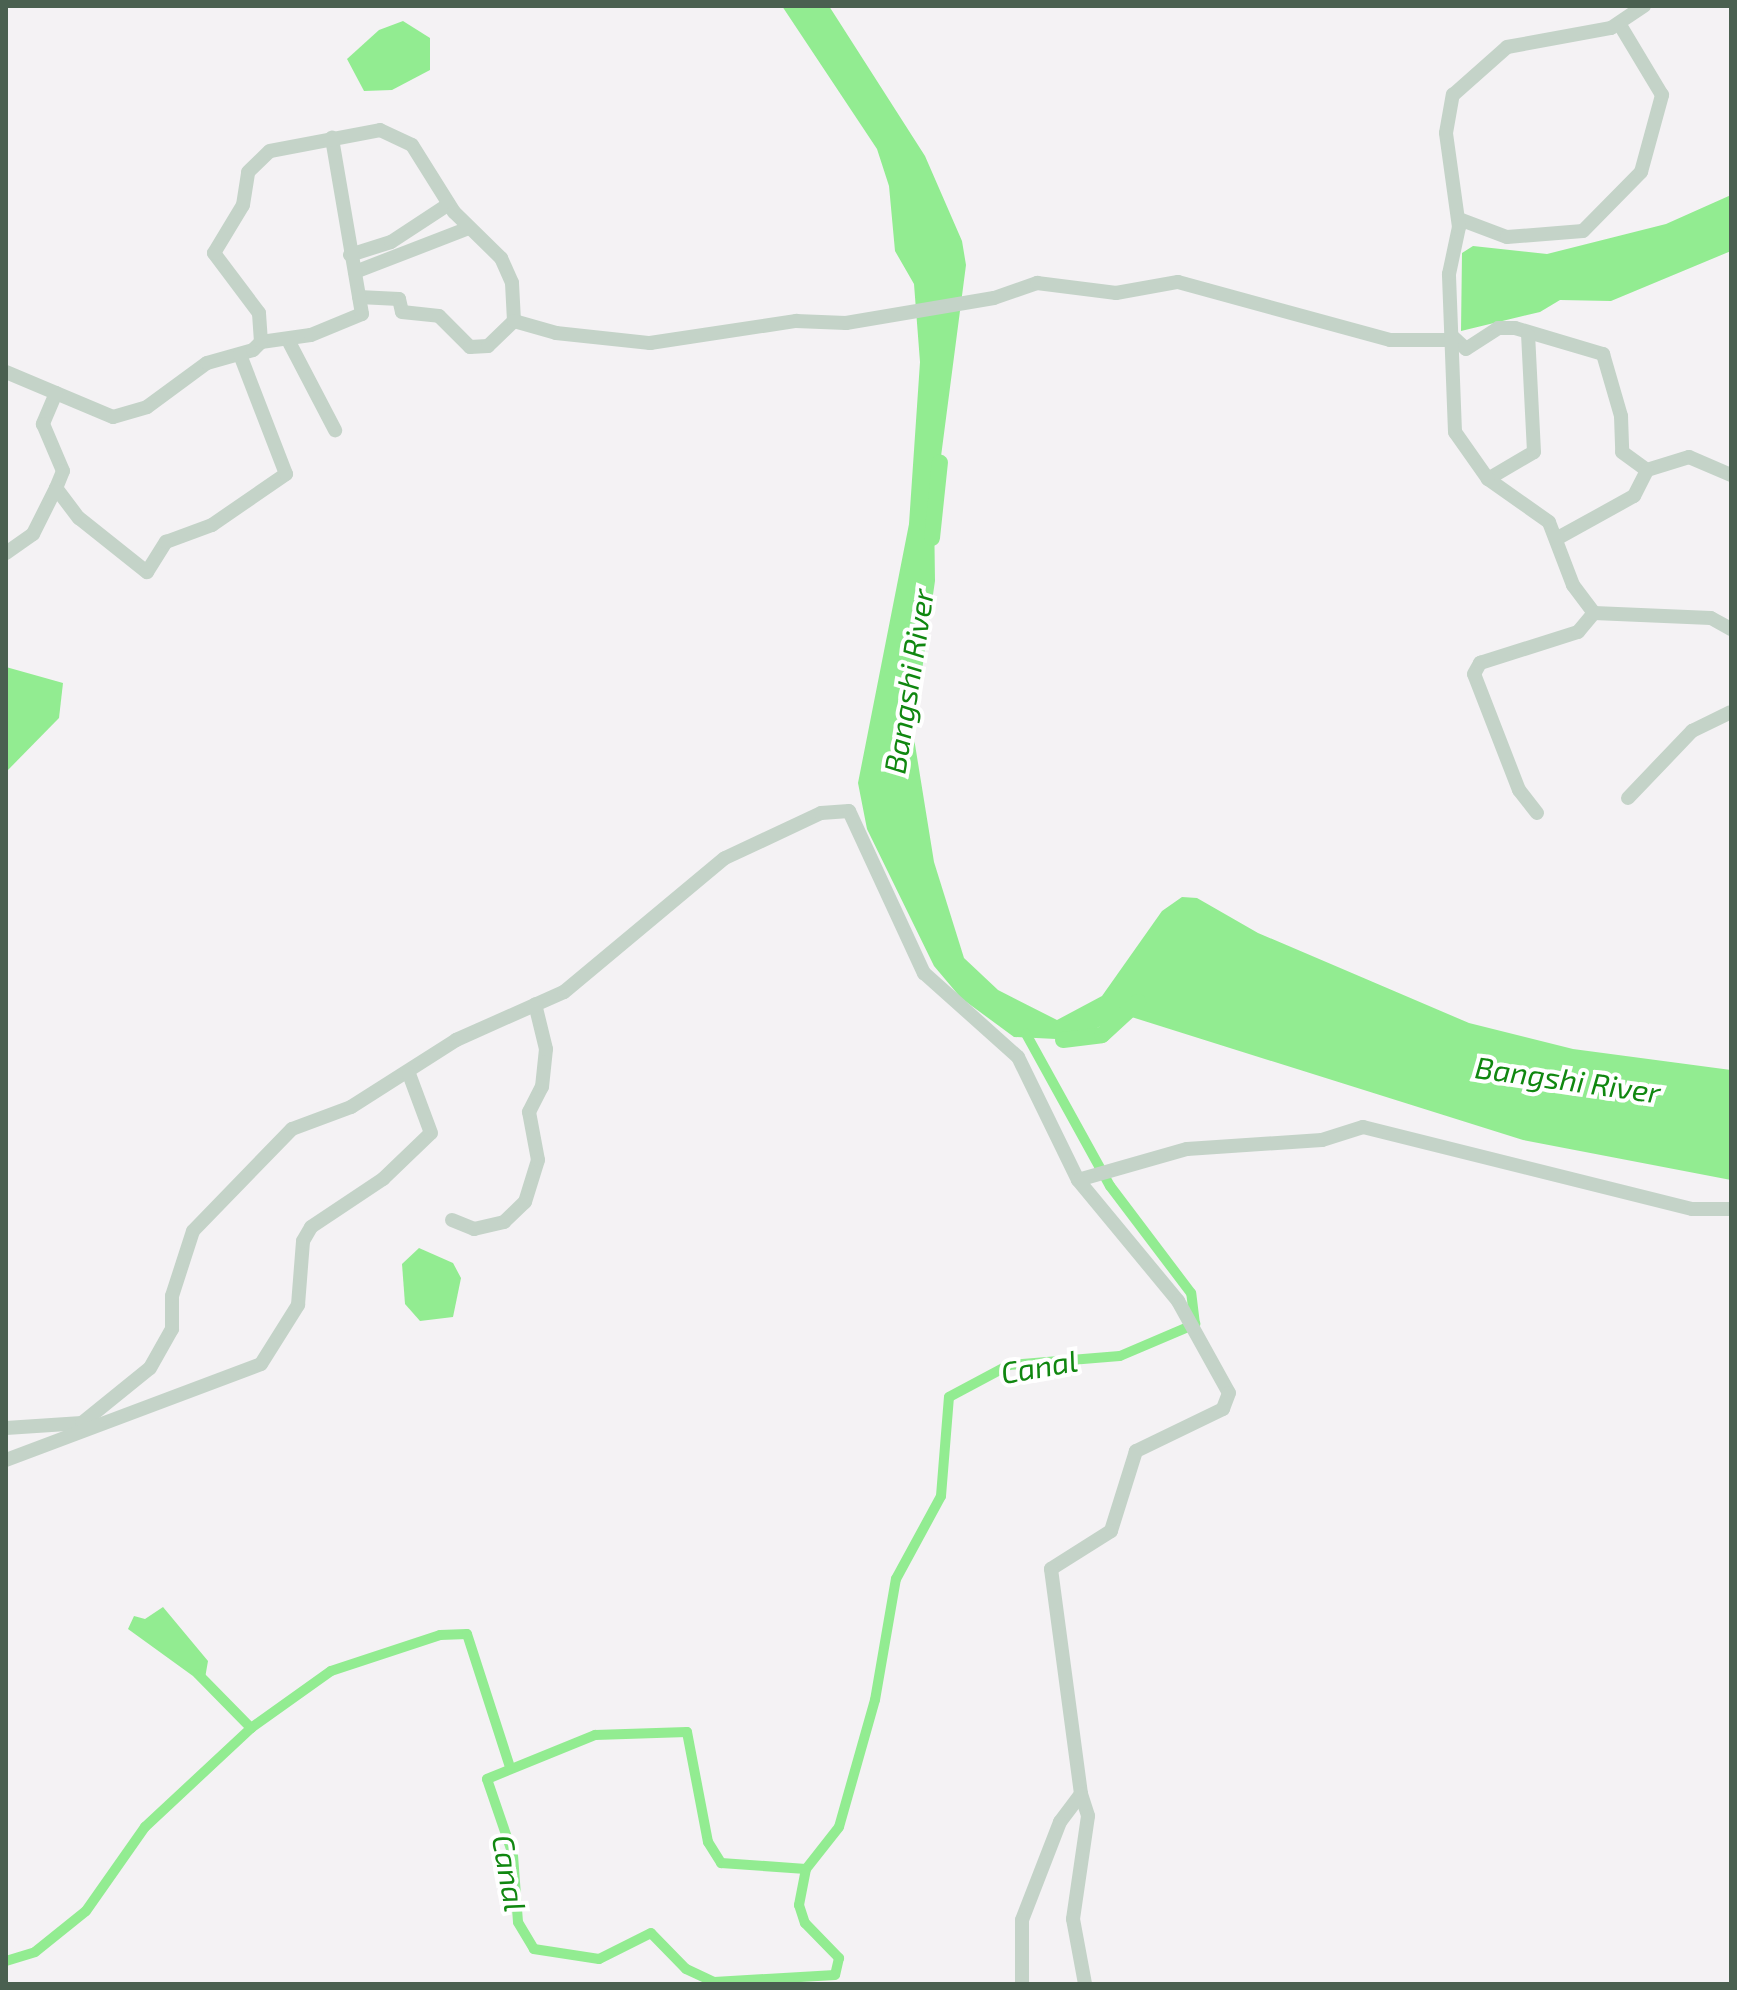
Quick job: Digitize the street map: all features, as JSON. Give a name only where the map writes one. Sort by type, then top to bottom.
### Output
[{"type":"street","points":[[1594,613],[1556,539],[1536,511],[1488,479],[1455,432],[1449,274],[1459,219],[1446,133],[1462,83],[1507,47],[1543,45],[1620,25],[1644,6]]},
{"type":"street","points":[[1459,219],[1519,238],[1583,231],[1641,172],[1662,95],[1620,25]]},
{"type":"street","points":[[261,342],[259,313],[221,266],[215,242],[238,214],[259,158],[332,138],[380,130],[412,145],[449,204],[508,270],[514,321]]},
{"type":"street","points":[[6,372],[113,417],[132,414],[207,363],[240,355],[261,342],[288,340],[359,317],[359,297],[332,138]]},
{"type":"street","points":[[350,255],[391,242],[449,204]]},
{"type":"street","points":[[355,272],[469,228]]},
{"type":"street","points":[[514,321],[650,343],[994,298],[1037,283],[1116,293],[1178,282],[1390,340],[1451,338],[1466,349],[1498,328],[1567,339],[1603,354],[1621,416],[1622,452],[1647,470]]},
{"type":"street","points":[[359,297],[399,299],[402,312],[439,316],[470,347],[488,346],[514,321]]},
{"type":"street","points":[[1488,479],[1534,452],[1528,335]]},
{"type":"street","points":[[288,340],[335,430]]},
{"type":"street","points":[[56,488],[79,518],[147,572],[166,542],[212,525],[283,480],[240,355]]},
{"type":"street","points":[[6,553],[33,534],[63,471],[43,424],[56,393]]},
{"type":"street","points":[[1556,539],[1634,496],[1647,470],[1689,457],[1731,475]]},
{"type":"street","points":[[1594,613],[1711,618],[1731,629]]},
{"type":"street","points":[[1537,813],[1519,790],[1474,674],[1480,663],[1578,632],[1594,613]]},
{"type":"street","points":[[1628,798],[1692,731],[1731,712]]},
{"type":"street","points":[[6,1428],[82,1423],[108,1407],[150,1368],[172,1329],[172,1296],[193,1231],[292,1129],[328,1118],[409,1074],[456,1040],[535,1004],[591,972],[725,858],[821,813],[849,811],[924,973],[1018,1057],[1078,1180],[1178,1301],[1229,1393],[1223,1409],[1136,1451],[1111,1531],[1051,1569],[1081,1794],[1088,1816],[1073,1919],[1085,1984]]},
{"type":"street","points":[[452,1220],[474,1229],[504,1222],[525,1202],[538,1160],[529,1112],[542,1087],[546,1049],[535,1004]]},
{"type":"street","points":[[6,1460],[261,1364],[298,1305],[303,1241],[311,1227],[383,1179],[431,1133],[409,1074]]},
{"type":"street","points":[[1078,1180],[1187,1149],[1322,1140],[1363,1127],[1692,1209],[1731,1209]]},
{"type":"street","points":[[1022,1984],[1022,1920],[1060,1822],[1081,1794]]},
{"type":"water","points":[[782,6],[829,6],[925,156],[962,241],[966,265],[934,510],[935,581],[913,732],[934,862],[964,958],[998,990],[1057,1020],[1102,996],[1162,911],[1182,897],[1197,898],[1258,933],[1469,1023],[1573,1049],[1731,1070],[1731,1180],[1523,1140],[1122,1014],[1076,1040],[1014,1037],[961,998],[934,966],[867,829],[858,783],[909,524],[920,362],[914,284],[895,251],[889,186],[877,149]]},
{"type":"water","points":[[403,21],[430,38],[430,70],[392,90],[364,91],[347,59],[379,30]]},
{"type":"water","points":[[1731,195],[1731,251],[1611,301],[1560,300],[1540,312],[1461,331],[1462,253],[1473,246],[1547,254],[1666,224]]},
{"type":"water","points":[[6,667],[63,683],[59,718],[6,772]]},
{"type":"water","points":[[419,1248],[453,1263],[461,1278],[453,1317],[420,1321],[405,1304],[402,1264]]},
{"type":"water","points":[[163,1607],[208,1661],[204,1684],[128,1629],[134,1616],[145,1619]]},
{"type":"waterway","name":"Bangshi River","points":[[932,538],[940,462]]},
{"type":"waterway","name":"Bangshi River","points":[[1063,1040],[1102,1035],[1138,1002]]},
{"type":"waterway","name":"Canal","points":[[806,1869],[799,1905],[805,1923],[839,1958],[835,1975],[714,1982],[686,1969],[651,1933],[599,1959],[534,1949],[518,1922],[513,1855],[487,1779],[595,1735],[687,1732],[708,1842],[721,1863],[806,1869],[839,1827],[875,1700],[896,1579],[941,1496],[949,1397],[1009,1365],[1120,1356],[1195,1324],[1191,1293],[1110,1186],[1026,1034]]},
{"type":"waterway","points":[[6,1961],[35,1952],[86,1911],[145,1827],[251,1728],[331,1671],[440,1635],[467,1634],[510,1767]]},
{"type":"waterway","points":[[198,1674],[251,1728]]}]
